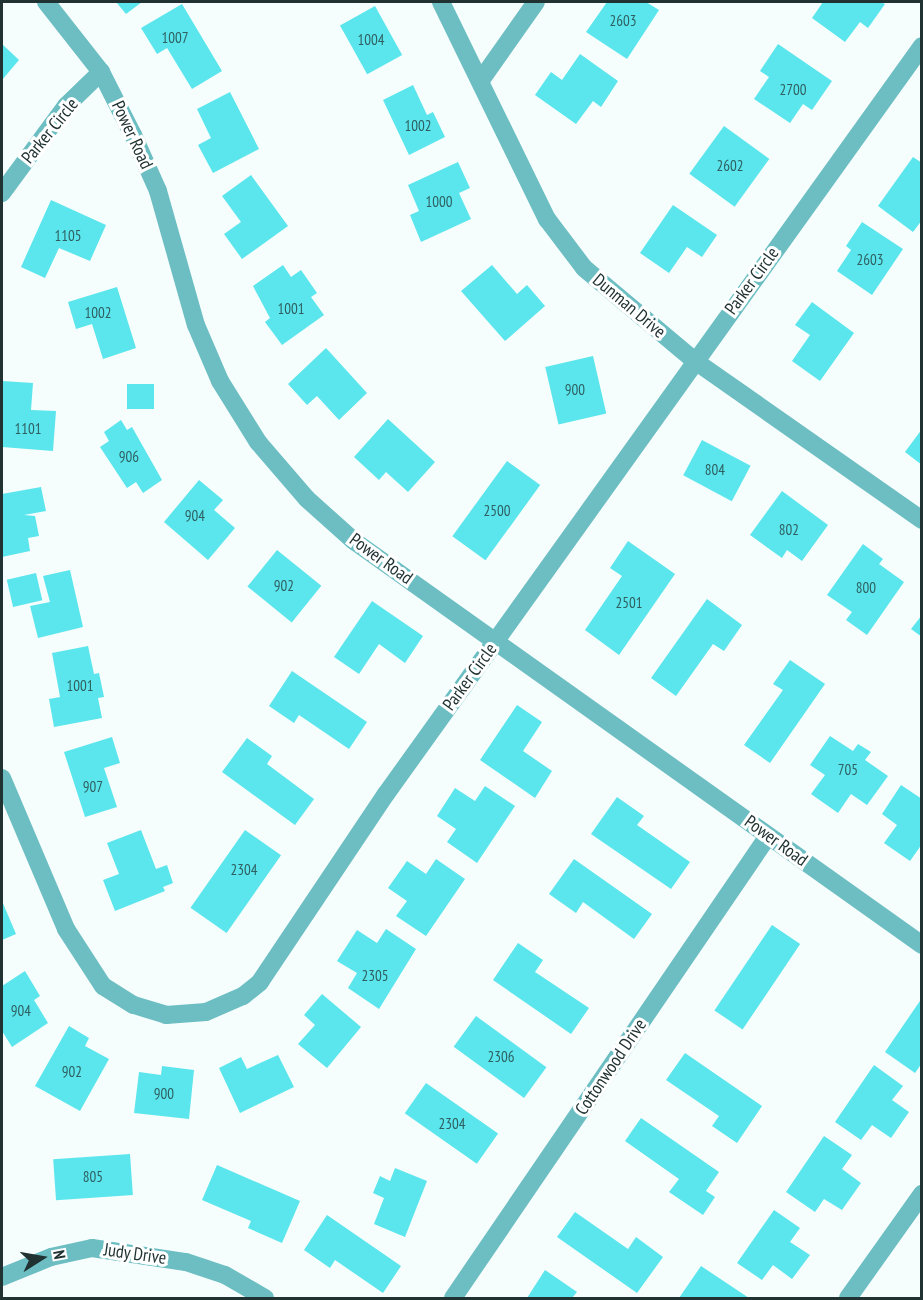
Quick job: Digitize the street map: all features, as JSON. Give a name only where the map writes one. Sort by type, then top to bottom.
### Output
[{"type":"street","name":"Power Road","points":[[46,2],[101,72],[158,191],[196,325],[220,381],[258,442],[307,499],[354,541],[497,640],[921,945]]},
{"type":"street","name":"Dunman Drive","points":[[441,2],[547,219],[584,268],[694,361],[921,520]]},
{"type":"street","points":[[481,80],[536,2]]},
{"type":"street","name":"Parker Circle","points":[[2,778],[66,929],[92,974],[118,997],[151,1012],[166,1015],[206,1012],[234,1000],[260,982],[386,794],[921,46]]},
{"type":"street","name":"Parker Circle","points":[[2,193],[66,106],[101,72]]},
{"type":"street","name":"Cottonwood Drive","points":[[453,1299],[768,836]]},
{"type":"street","points":[[848,1299],[921,1194]]},
{"type":"street","name":"Judy Drive","points":[[2,1277],[51,1257],[92,1248],[186,1262],[225,1275],[265,1299]]},
{"type":"building","points":[[116,2],[142,2],[126,14]]},
{"type":"building","points":[[607,2],[646,2],[659,10],[627,59],[586,32]]},
{"type":"building","points":[[823,2],[881,2],[885,4],[868,28],[860,22],[845,42],[812,18]]},
{"type":"building","points":[[182,4],[222,71],[192,89],[167,48],[157,54],[141,28]]},
{"type":"building","points":[[375,6],[402,55],[367,74],[340,25]]},
{"type":"building","points":[[2,44],[19,60],[2,80]]},
{"type":"building","points":[[778,44],[832,81],[812,110],[803,104],[790,123],[754,99],[769,77],[760,71]]},
{"type":"building","points":[[580,54],[618,81],[601,107],[593,101],[576,124],[535,95],[551,72],[562,80]]},
{"type":"building","points":[[413,85],[427,115],[433,112],[445,137],[409,155],[383,100]]},
{"type":"building","points":[[230,92],[259,149],[213,173],[198,145],[211,138],[197,109]]},
{"type":"building","points":[[724,126],[769,159],[735,207],[689,174]]},
{"type":"building","points":[[913,157],[922,163],[922,220],[913,232],[878,206]]},
{"type":"building","points":[[458,162],[470,188],[459,193],[471,219],[421,242],[410,215],[419,211],[408,185]]},
{"type":"building","points":[[251,175],[288,226],[242,259],[224,234],[241,222],[222,196]]},
{"type":"building","points":[[51,200],[106,225],[90,261],[59,248],[45,278],[21,267]]},
{"type":"building","points":[[673,205],[717,235],[702,257],[687,247],[669,273],[640,253]]},
{"type":"building","points":[[862,222],[903,249],[872,295],[837,271],[851,250],[846,246]]},
{"type":"building","points":[[283,265],[291,277],[301,270],[317,293],[311,297],[324,315],[282,345],[265,322],[270,318],[253,286]]},
{"type":"building","points":[[492,265],[517,294],[527,285],[545,306],[505,341],[461,291]]},
{"type":"building","points":[[117,287],[136,348],[103,359],[92,324],[76,329],[68,302]]},
{"type":"building","points":[[812,302],[854,333],[820,381],[792,361],[810,335],[795,325]]},
{"type":"building","points":[[326,348],[367,393],[339,420],[317,396],[307,405],[288,384]]},
{"type":"building","points":[[593,356],[606,413],[559,425],[545,367]]},
{"type":"building","points":[[2,381],[33,383],[31,410],[56,411],[53,451],[2,447]]},
{"type":"building","points":[[127,384],[154,384],[154,409],[127,409]]},
{"type":"building","points":[[388,419],[435,462],[408,492],[386,472],[379,480],[354,457]]},
{"type":"building","points":[[121,420],[127,430],[132,427],[162,480],[143,493],[136,482],[127,488],[100,447],[109,441],[104,432]]},
{"type":"building","points":[[922,429],[922,465],[905,452]]},
{"type":"building","points":[[702,440],[751,466],[732,501],[683,475]]},
{"type":"building","points":[[507,461],[540,485],[486,560],[452,536]]},
{"type":"building","points":[[199,480],[223,500],[214,510],[235,528],[208,560],[164,522]]},
{"type":"building","points":[[41,487],[46,511],[24,515],[35,516],[39,536],[28,538],[30,551],[2,557],[2,494]]},
{"type":"building","points":[[782,491],[828,525],[802,561],[787,550],[782,558],[750,535]]},
{"type":"building","points":[[628,541],[675,574],[619,655],[585,630],[622,576],[610,568]]},
{"type":"building","points":[[863,544],[883,559],[879,564],[904,582],[867,635],[846,620],[852,612],[827,595]]},
{"type":"building","points":[[277,550],[321,586],[292,622],[247,587]]},
{"type":"building","points":[[70,570],[83,627],[38,638],[30,606],[50,602],[43,576]]},
{"type":"building","points":[[36,573],[42,600],[13,607],[7,580]]},
{"type":"building","points":[[707,599],[742,625],[724,651],[713,644],[676,696],[651,678]]},
{"type":"building","points":[[372,601],[423,636],[405,663],[379,644],[359,674],[334,657]]},
{"type":"building","points":[[922,615],[922,637],[911,629]]},
{"type":"building","points":[[88,646],[94,674],[99,673],[104,697],[98,698],[102,718],[54,727],[49,699],[60,697],[52,653]]},
{"type":"building","points":[[790,660],[825,684],[770,763],[744,745],[783,690],[773,684]]},
{"type":"building","points":[[292,671],[367,722],[349,749],[299,715],[294,723],[269,706]]},
{"type":"building","points":[[517,705],[542,722],[523,751],[552,771],[535,798],[480,760]]},
{"type":"building","points":[[830,736],[853,751],[858,744],[871,752],[865,760],[888,776],[867,805],[851,794],[838,813],[811,794],[825,775],[810,765]]},
{"type":"building","points":[[112,737],[120,763],[104,768],[117,807],[85,817],[64,752]]},
{"type":"building","points":[[247,738],[272,756],[267,764],[314,799],[295,825],[222,772]]},
{"type":"building","points":[[901,785],[922,799],[922,844],[910,861],[884,843],[897,825],[882,814]]},
{"type":"building","points":[[485,786],[515,806],[477,863],[447,842],[456,829],[437,816],[455,788],[475,801]]},
{"type":"building","points":[[617,797],[644,816],[637,825],[690,862],[671,889],[591,834]]},
{"type":"building","points":[[141,830],[156,869],[167,865],[173,883],[163,887],[165,891],[115,911],[103,880],[119,874],[107,843]]},
{"type":"building","points":[[245,830],[281,855],[227,933],[191,908]]},
{"type":"building","points":[[436,859],[465,879],[426,936],[396,916],[407,901],[388,888],[407,861],[426,874]]},
{"type":"building","points":[[574,859],[652,914],[634,939],[583,902],[576,913],[549,894]]},
{"type":"building","points":[[2,901],[16,934],[2,940]]},
{"type":"building","points":[[772,925],[800,944],[743,1029],[714,1010]]},
{"type":"building","points":[[386,929],[416,949],[379,1009],[348,988],[357,973],[337,961],[357,930],[377,943]]},
{"type":"building","points":[[518,943],[543,960],[535,972],[589,1008],[571,1034],[493,980]]},
{"type":"building","points":[[25,971],[40,996],[34,1000],[48,1023],[12,1047],[2,1031],[2,986]]},
{"type":"building","points":[[322,994],[361,1027],[327,1068],[298,1044],[315,1025],[304,1015]]},
{"type":"building","points":[[922,998],[922,1063],[915,1073],[885,1052]]},
{"type":"building","points":[[476,1016],[546,1067],[524,1098],[454,1047]]},
{"type":"building","points":[[69,1026],[89,1038],[85,1046],[109,1059],[80,1111],[35,1086]]},
{"type":"building","points":[[685,1053],[762,1106],[737,1143],[712,1126],[719,1116],[666,1080]]},
{"type":"building","points":[[278,1055],[294,1087],[240,1113],[219,1068],[241,1057],[247,1069]]},
{"type":"building","points":[[874,1065],[903,1086],[892,1100],[909,1112],[891,1138],[872,1125],[861,1140],[835,1122]]},
{"type":"building","points":[[162,1066],[194,1070],[189,1119],[134,1113],[139,1072],[161,1075]]},
{"type":"building","points":[[426,1083],[498,1133],[477,1164],[405,1113]]},
{"type":"building","points":[[641,1118],[719,1172],[706,1191],[715,1197],[703,1215],[669,1192],[679,1179],[625,1141]]},
{"type":"building","points":[[824,1136],[852,1155],[842,1169],[861,1183],[842,1210],[824,1199],[815,1212],[786,1192]]},
{"type":"building","points":[[130,1154],[133,1195],[56,1200],[53,1159]]},
{"type":"building","points":[[217,1165],[300,1201],[282,1243],[248,1228],[251,1221],[202,1200]]},
{"type":"building","points":[[395,1168],[427,1181],[405,1237],[374,1224],[384,1198],[373,1193],[380,1176],[390,1181]]},
{"type":"building","points":[[774,1210],[800,1228],[790,1242],[810,1255],[792,1279],[773,1265],[762,1280],[737,1263]]},
{"type":"building","points":[[575,1212],[628,1249],[636,1237],[663,1257],[637,1293],[557,1237]]},
{"type":"building","points":[[327,1215],[401,1266],[383,1293],[335,1260],[330,1268],[304,1250]]},
{"type":"building","points":[[701,1266],[749,1298],[679,1298]]},
{"type":"building","points":[[545,1270],[577,1292],[572,1298],[527,1298]]}]
